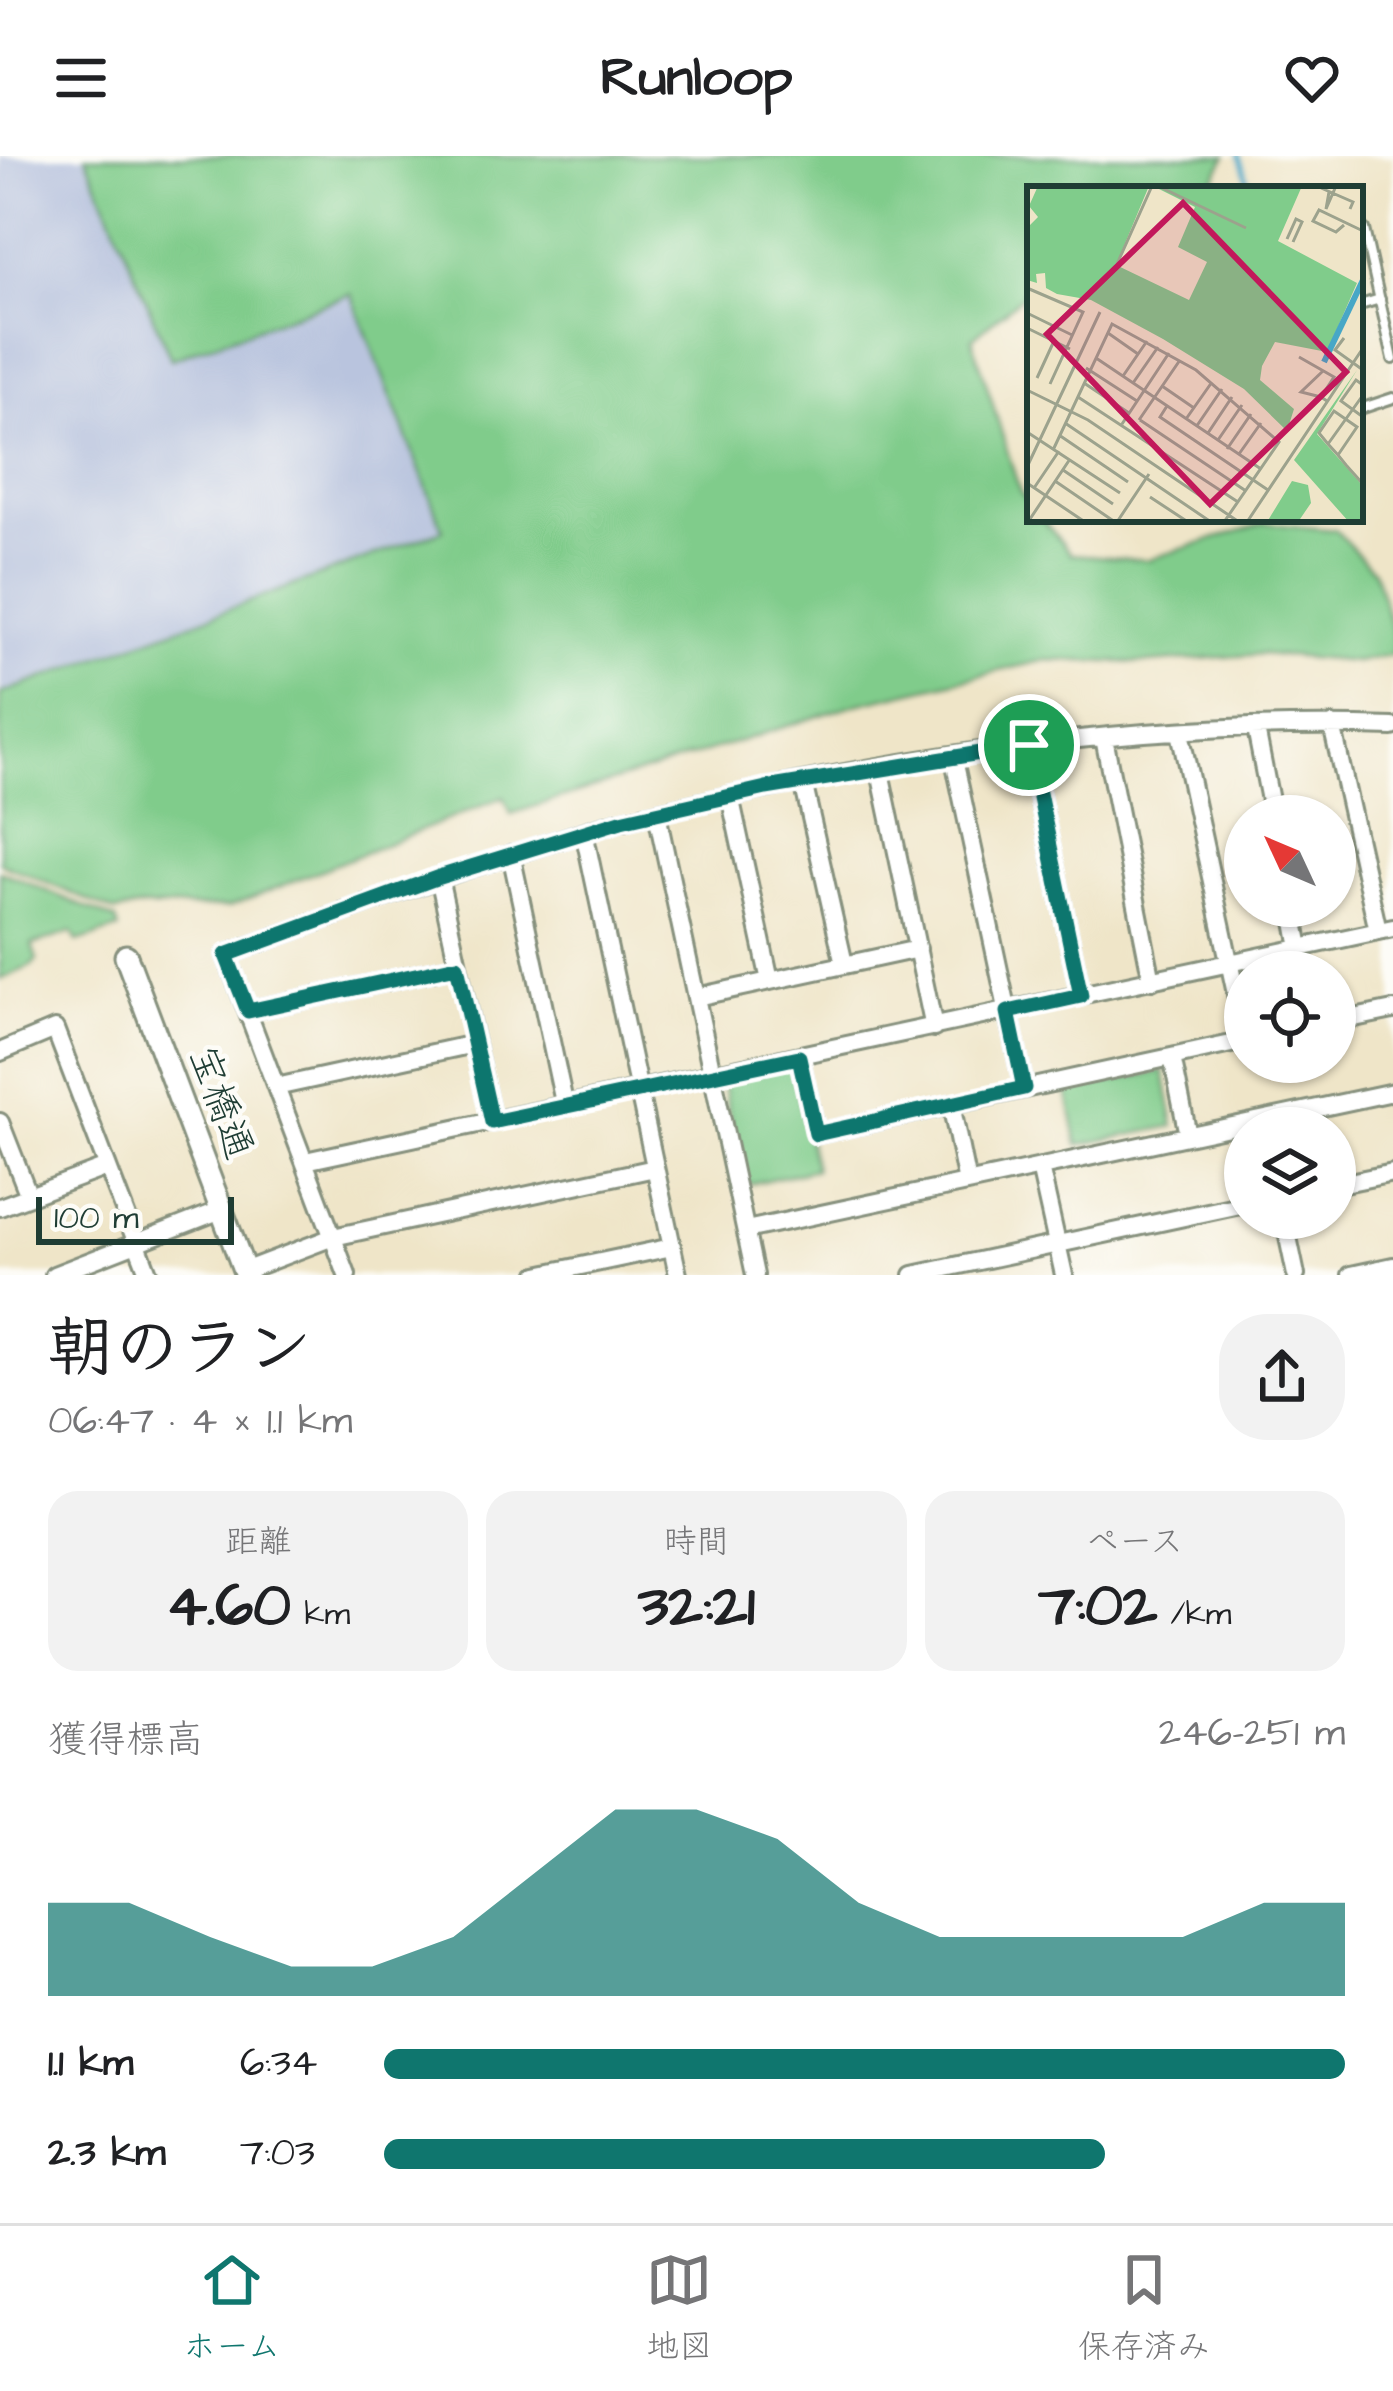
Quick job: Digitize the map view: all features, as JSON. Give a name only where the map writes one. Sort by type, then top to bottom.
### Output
[{"type":"street","points":[[1286,951],[1385,930],[1332,725]]},
{"type":"street","points":[[347,1275],[226,955],[439,877],[584,832],[730,796],[879,767],[1029,745],[1180,732],[1332,725],[1393,728]]},
{"type":"street","points":[[1256,729],[1270,795]]},
{"type":"street","points":[[1180,732],[1225,951]]},
{"type":"street","points":[[1104,738],[1152,980]]},
{"type":"street","points":[[1029,745],[1081,996]]},
{"type":"street","points":[[953,755],[1024,1088]]},
{"type":"street","points":[[879,767],[934,1028]]},
{"type":"street","points":[[803,782],[844,964]]},
{"type":"street","points":[[730,796],[770,981]]},
{"type":"street","points":[[657,814],[755,1275]]},
{"type":"street","points":[[584,832],[678,1275]]},
{"type":"street","points":[[511,854],[565,1107]]},
{"type":"street","points":[[439,877],[492,1122]]},
{"type":"street","points":[[1296,927],[1300,948]]},
{"type":"street","points":[[695,997],[918,950]]},
{"type":"street","name":"宝橋通","points":[[126,956],[245,1273]]},
{"type":"street","points":[[304,1161],[1224,965]]},
{"type":"street","points":[[248,1011],[457,966]]},
{"type":"street","points":[[1356,1018],[1393,1010]]},
{"type":"street","points":[[0,1052],[55,1029],[149,1275]]},
{"type":"street","points":[[276,1087],[474,1044]]},
{"type":"street","points":[[799,1057],[816,1134],[1224,1044]]},
{"type":"street","points":[[1172,1057],[1188,1135]]},
{"type":"street","points":[[1333,1107],[1393,1092]]},
{"type":"street","points":[[951,1104],[967,1183]]},
{"type":"street","points":[[0,1122],[28,1196]]},
{"type":"street","points":[[746,1230],[1224,1130]]},
{"type":"street","points":[[0,1207],[107,1167]]},
{"type":"street","points":[[1040,1167],[1064,1275]]},
{"type":"street","points":[[245,1273],[333,1237],[655,1168]]},
{"type":"street","points":[[1356,1180],[1393,1172]]},
{"type":"street","points":[[913,1275],[1224,1208]]},
{"type":"street","points":[[59,1274],[221,1210]]},
{"type":"street","points":[[1288,1239],[1296,1275]]},
{"type":"street","points":[[538,1275],[672,1247]]},
{"type":"street","points":[[1352,1275],[1393,1266]]},
{"type":"lane","points":[[1363,229],[1393,359]]},
{"type":"lane","points":[[1363,304],[1380,299]]},
{"type":"lane","points":[[1363,408],[1393,398]]},
{"type":"shaded area","points":[[0,156],[86,156],[171,358],[351,293],[443,530],[0,694]]},
{"type":"green space","points":[[86,156],[1226,156],[1211,186],[1027,186],[1027,293],[972,338],[1020,492],[1027,500],[1027,522],[1044,522],[1071,554],[1147,560],[1265,523],[1335,530],[1374,571],[1393,633],[1393,654],[1356,662],[1263,654],[1149,663],[1046,660],[856,704],[511,814],[504,797],[229,907],[143,907],[115,912],[0,863],[0,694],[443,530],[351,294],[171,359]]},
{"type":"green space","points":[[0,871],[116,920],[119,929],[77,942],[72,932],[32,945],[37,960],[0,980]]},
{"type":"green space","points":[[792,1066],[815,1169],[745,1185],[722,1081]]},
{"type":"green space","points":[[1164,1071],[1174,1126],[1078,1145],[1067,1090]]},
{"type":"waterway","points":[[1239,156],[1250,186]]},
{"type":"route","points":[[1029,745],[1081,996],[1008,1012],[1024,1088],[816,1134],[799,1057],[492,1122],[457,966],[248,1011],[226,955],[439,877],[621,821],[766,788],[1029,745]]}]
